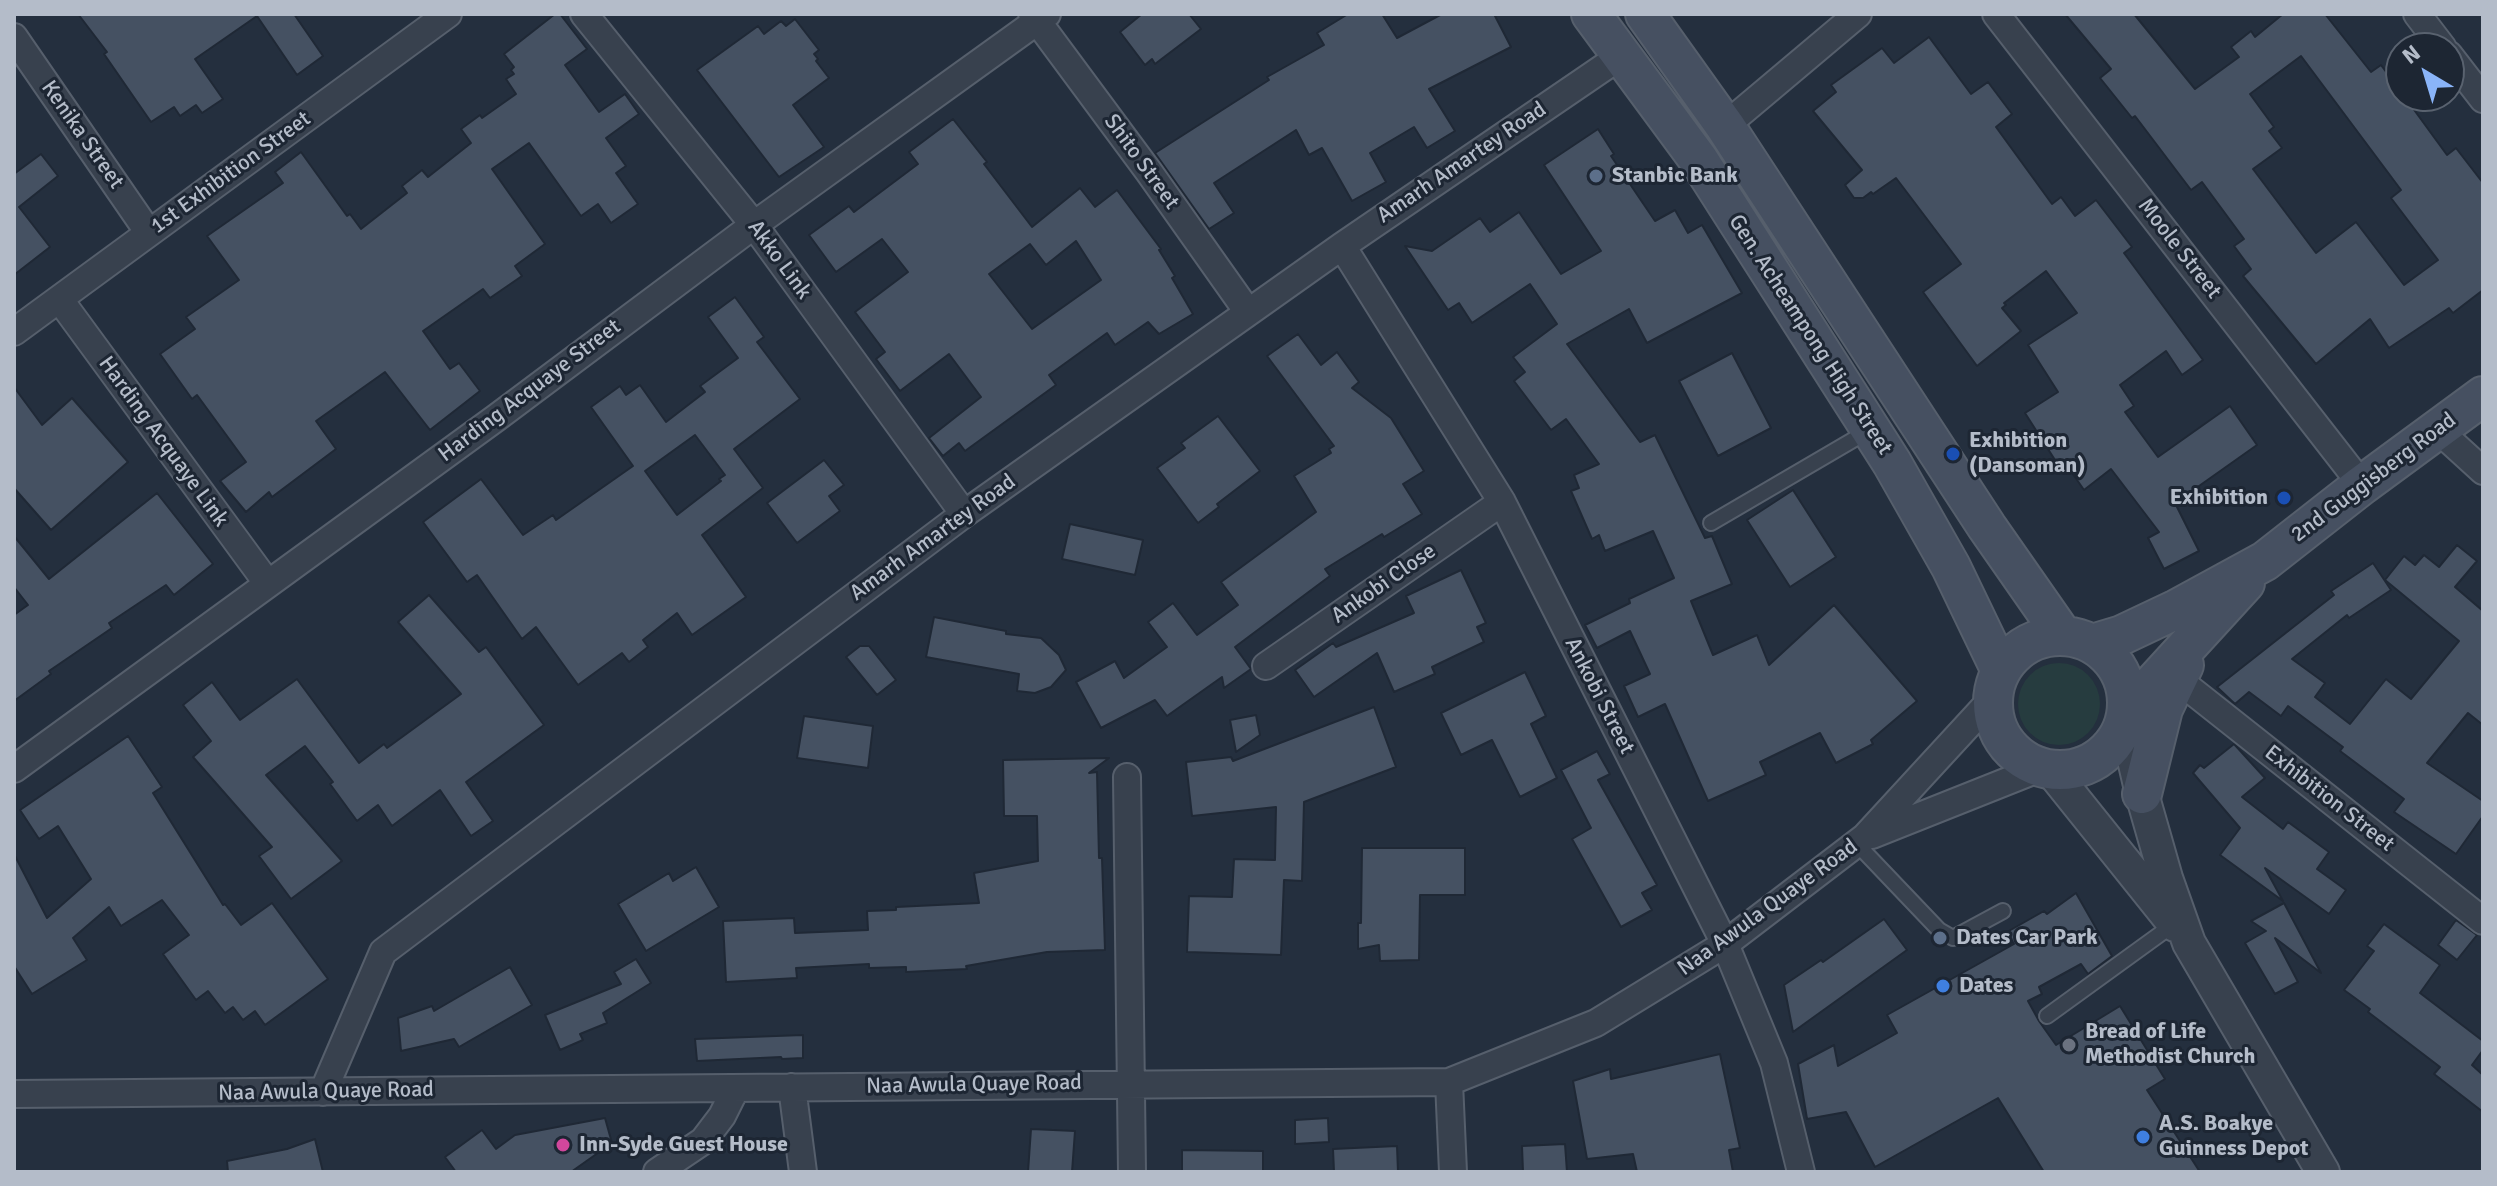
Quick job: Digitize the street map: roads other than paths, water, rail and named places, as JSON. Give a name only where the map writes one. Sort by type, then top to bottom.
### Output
[{"type":"main road","name":"Gen. Acheampong High Street","points":[[1591,14],[1698,159],[1870,430],[1951,567],[1997,685]]},
{"type":"main road","name":"Gen. Acheampong High Street","points":[[1645,14],[1725,126],[1818,272],[2024,581],[2078,640]]},
{"type":"main road","name":"2nd Guggisberg Road","points":[[2126,716],[2187,644],[2265,561],[2483,396]]},
{"type":"main road","name":"2nd Guggisberg Road","points":[[2078,640],[2122,635],[2265,561]]},
{"type":"main road","points":[[2024,581],[2046,597],[2083,614],[2123,622],[2149,622]]},
{"type":"main road","points":[[2142,794],[2153,741],[2176,678],[2208,625]]},
{"type":"main road","points":[[2044,638],[2078,640],[2108,656],[2120,672],[2126,691],[2126,716],[2116,739],[2104,753],[2088,764],[2069,769],[2046,768],[2026,760],[2010,748],[2001,734],[1995,717],[1997,685],[2012,656],[2027,645],[2044,638]]},
{"type":"street","name":"1st Exhibition Street","points":[[14,332],[447,14]]},
{"type":"street","name":"Akko Link","points":[[584,14],[754,225],[964,514]]},
{"type":"street","points":[[1725,126],[1858,14]]},
{"type":"street","name":"Moole Street","points":[[1996,14],[2362,485]]},
{"type":"street","points":[[2417,14],[2431,32]]},
{"type":"street","name":"Harding Acquaye Street","points":[[14,769],[496,418],[1039,16]]},
{"type":"street","name":"Shito Street","points":[[1039,16],[1248,312]]},
{"type":"street","name":"Kenika Street","points":[[14,37],[149,233]]},
{"type":"street","name":"Amarh Amartey Road","points":[[323,1092],[383,952],[964,514],[1342,246],[1622,55]]},
{"type":"street","points":[[2465,76],[2483,99]]},
{"type":"street","name":"Ankobi Street","points":[[1342,246],[1502,502],[1725,944],[1774,1063],[1801,1172]]},
{"type":"street","name":"Harding Acquaye Link","points":[[60,300],[268,584]]},
{"type":"street","points":[[2438,430],[2483,471]]},
{"type":"street","name":"Ankobi Close","points":[[1266,666],[1502,502]]},
{"type":"street","name":"Exhibition Street","points":[[2176,678],[2483,921]]},
{"type":"street","name":"Naa Awula Quaye Road","points":[[14,1094],[1449,1082],[1596,1023],[1725,944],[1861,841],[1997,685]]},
{"type":"street","points":[[2126,716],[2142,794],[2182,933]]},
{"type":"street","points":[[2046,768],[2182,933],[2323,1172]]},
{"type":"street","name":"Naa Awula Quaye Road","points":[[1861,841],[2046,768]]},
{"type":"street","points":[[1127,777],[1132,1172]]},
{"type":"street","points":[[1449,1082],[1453,1172]]},
{"type":"street","points":[[792,1087],[803,1172]]},
{"type":"street","points":[[657,1172],[703,1141],[722,1116],[736,1088]]},
{"type":"lane","points":[[1711,523],[1870,430]]},
{"type":"lane","points":[[1861,841],[1939,930],[1953,938],[2003,911]]},
{"type":"lane","points":[[2047,1016],[2182,933]]},
{"type":"place","name":"Stanbic Bank","points":[[1596,176]]},
{"type":"place","name":"Exhibition (Dansoman)","points":[[1953,454]]},
{"type":"place","name":"Exhibition","points":[[2284,498]]},
{"type":"place","name":"Dates Car Park","points":[[1940,938]]},
{"type":"place","name":"Dates","points":[[1943,986]]},
{"type":"place","name":"Bread of Life Methodist Church","points":[[2069,1045]]},
{"type":"place","name":"A.S. Boakye Guinness Depot","points":[[2143,1137]]},
{"type":"place","name":"Inn-Syde Guest House","points":[[563,1145]]}]
